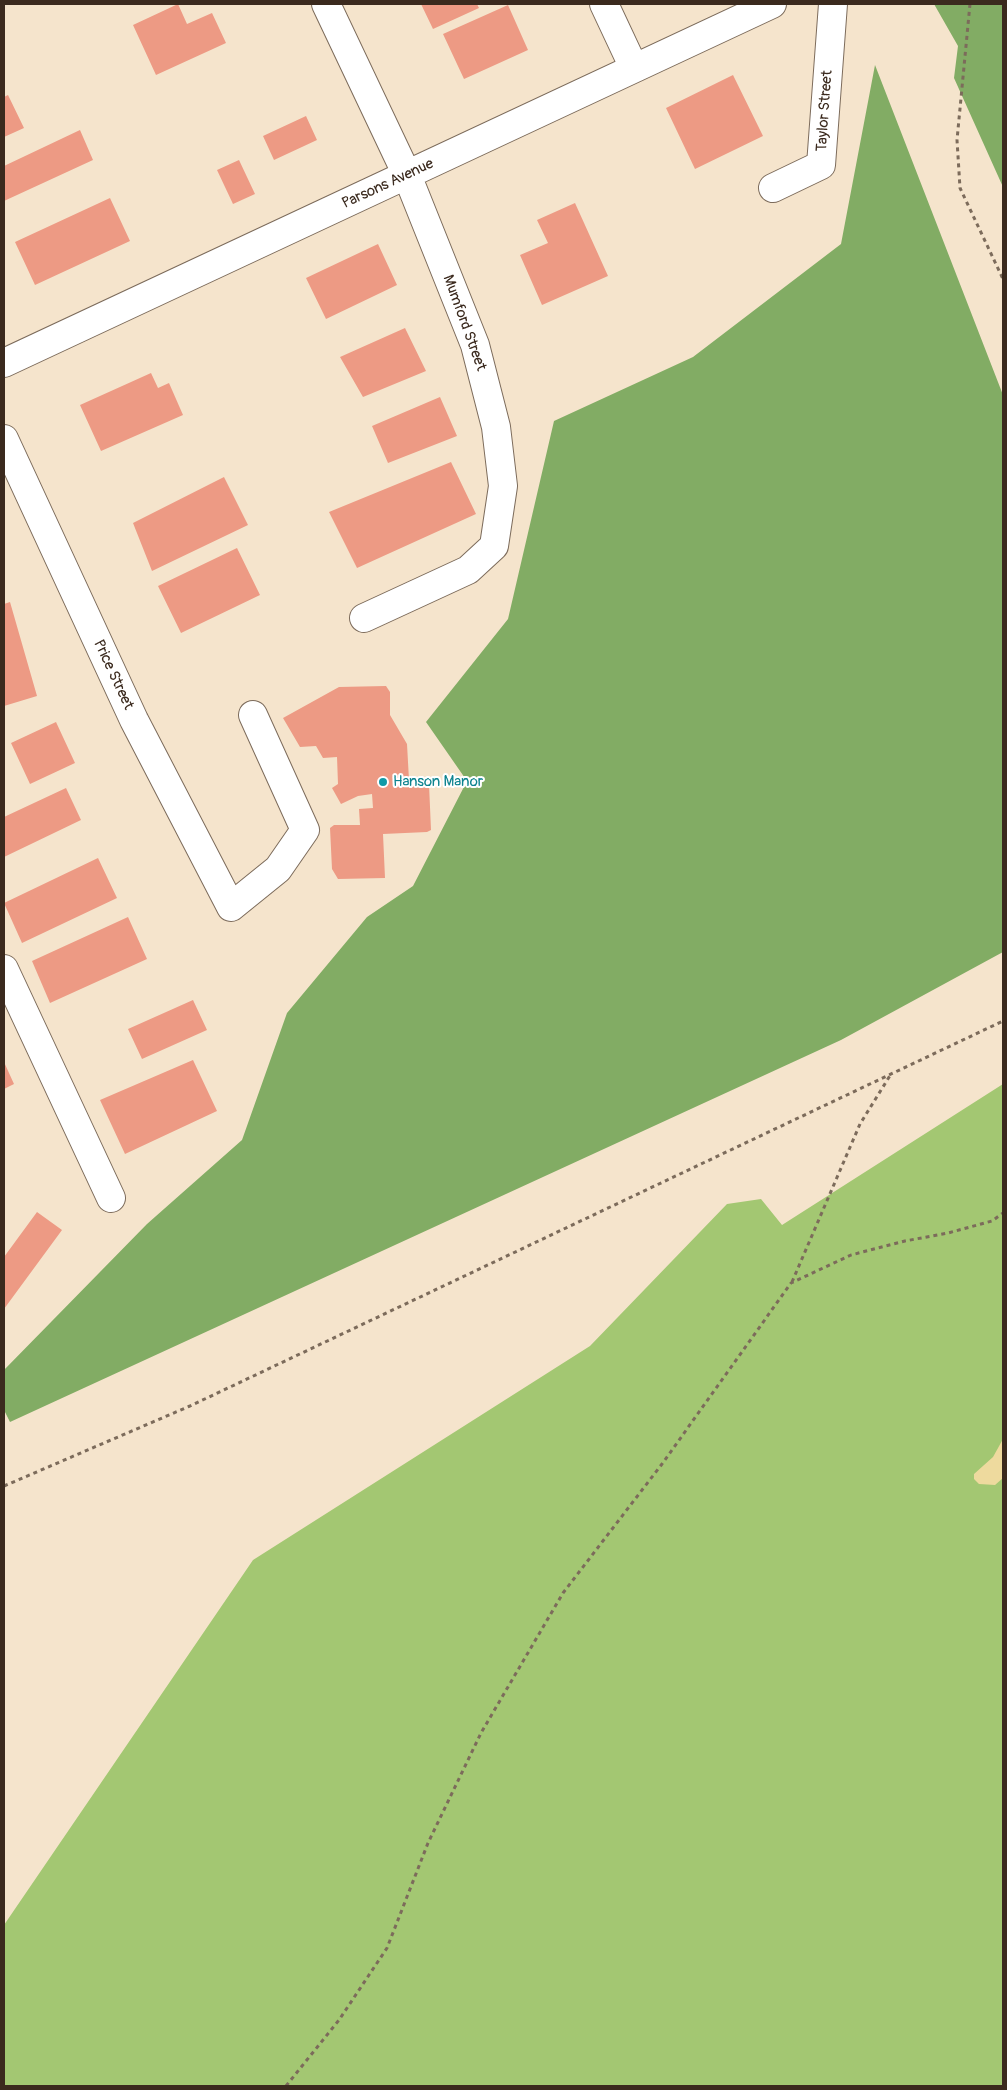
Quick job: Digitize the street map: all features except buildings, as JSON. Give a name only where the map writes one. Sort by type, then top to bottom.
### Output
[{"type":"street","name":"Mumford Street","points":[[326,4],[406,175],[475,345],[496,427],[503,486],[494,546],[468,570],[364,618]]},
{"type":"street","points":[[604,4],[634,68]]},
{"type":"street","name":"Parsons Avenue","points":[[4,363],[772,4]]},
{"type":"street","name":"Taylor Street","points":[[773,188],[821,165],[833,4]]},
{"type":"street","name":"Price Street","points":[[4,439],[134,720],[231,907],[278,869],[305,830],[254,715]]},
{"type":"street","points":[[4,969],[111,1198]]},
{"type":"path","points":[[970,4],[957,140],[960,188],[1003,279]]},
{"type":"path","points":[[4,1486],[190,1406],[1003,1021]]},
{"type":"path","points":[[286,2086],[339,2020],[387,1948],[428,1843],[481,1733],[563,1592],[662,1464],[791,1283],[860,1124],[891,1074]]},
{"type":"path","points":[[791,1283],[851,1255],[992,1221],[1003,1213]]},
{"type":"green space","points":[[934,4],[1003,4],[1003,187],[954,78],[958,46]]},
{"type":"green space","points":[[875,65],[1003,395],[1003,952],[841,1040],[10,1422],[4,1410],[4,1370],[147,1224],[242,1140],[287,1013],[367,917],[413,886],[467,781],[426,722],[508,619],[554,421],[693,357],[841,244]]},
{"type":"green space","points":[[1003,1084],[1003,2086],[4,2086],[4,1925],[253,1560],[590,1346],[727,1204],[761,1199],[782,1225]]},
{"type":"sand","points":[[1003,1439],[1003,1478],[995,1485],[979,1484],[974,1479],[974,1474],[993,1457]]},
{"type":"place","name":"Hanson Manor","points":[[383,782]]}]
